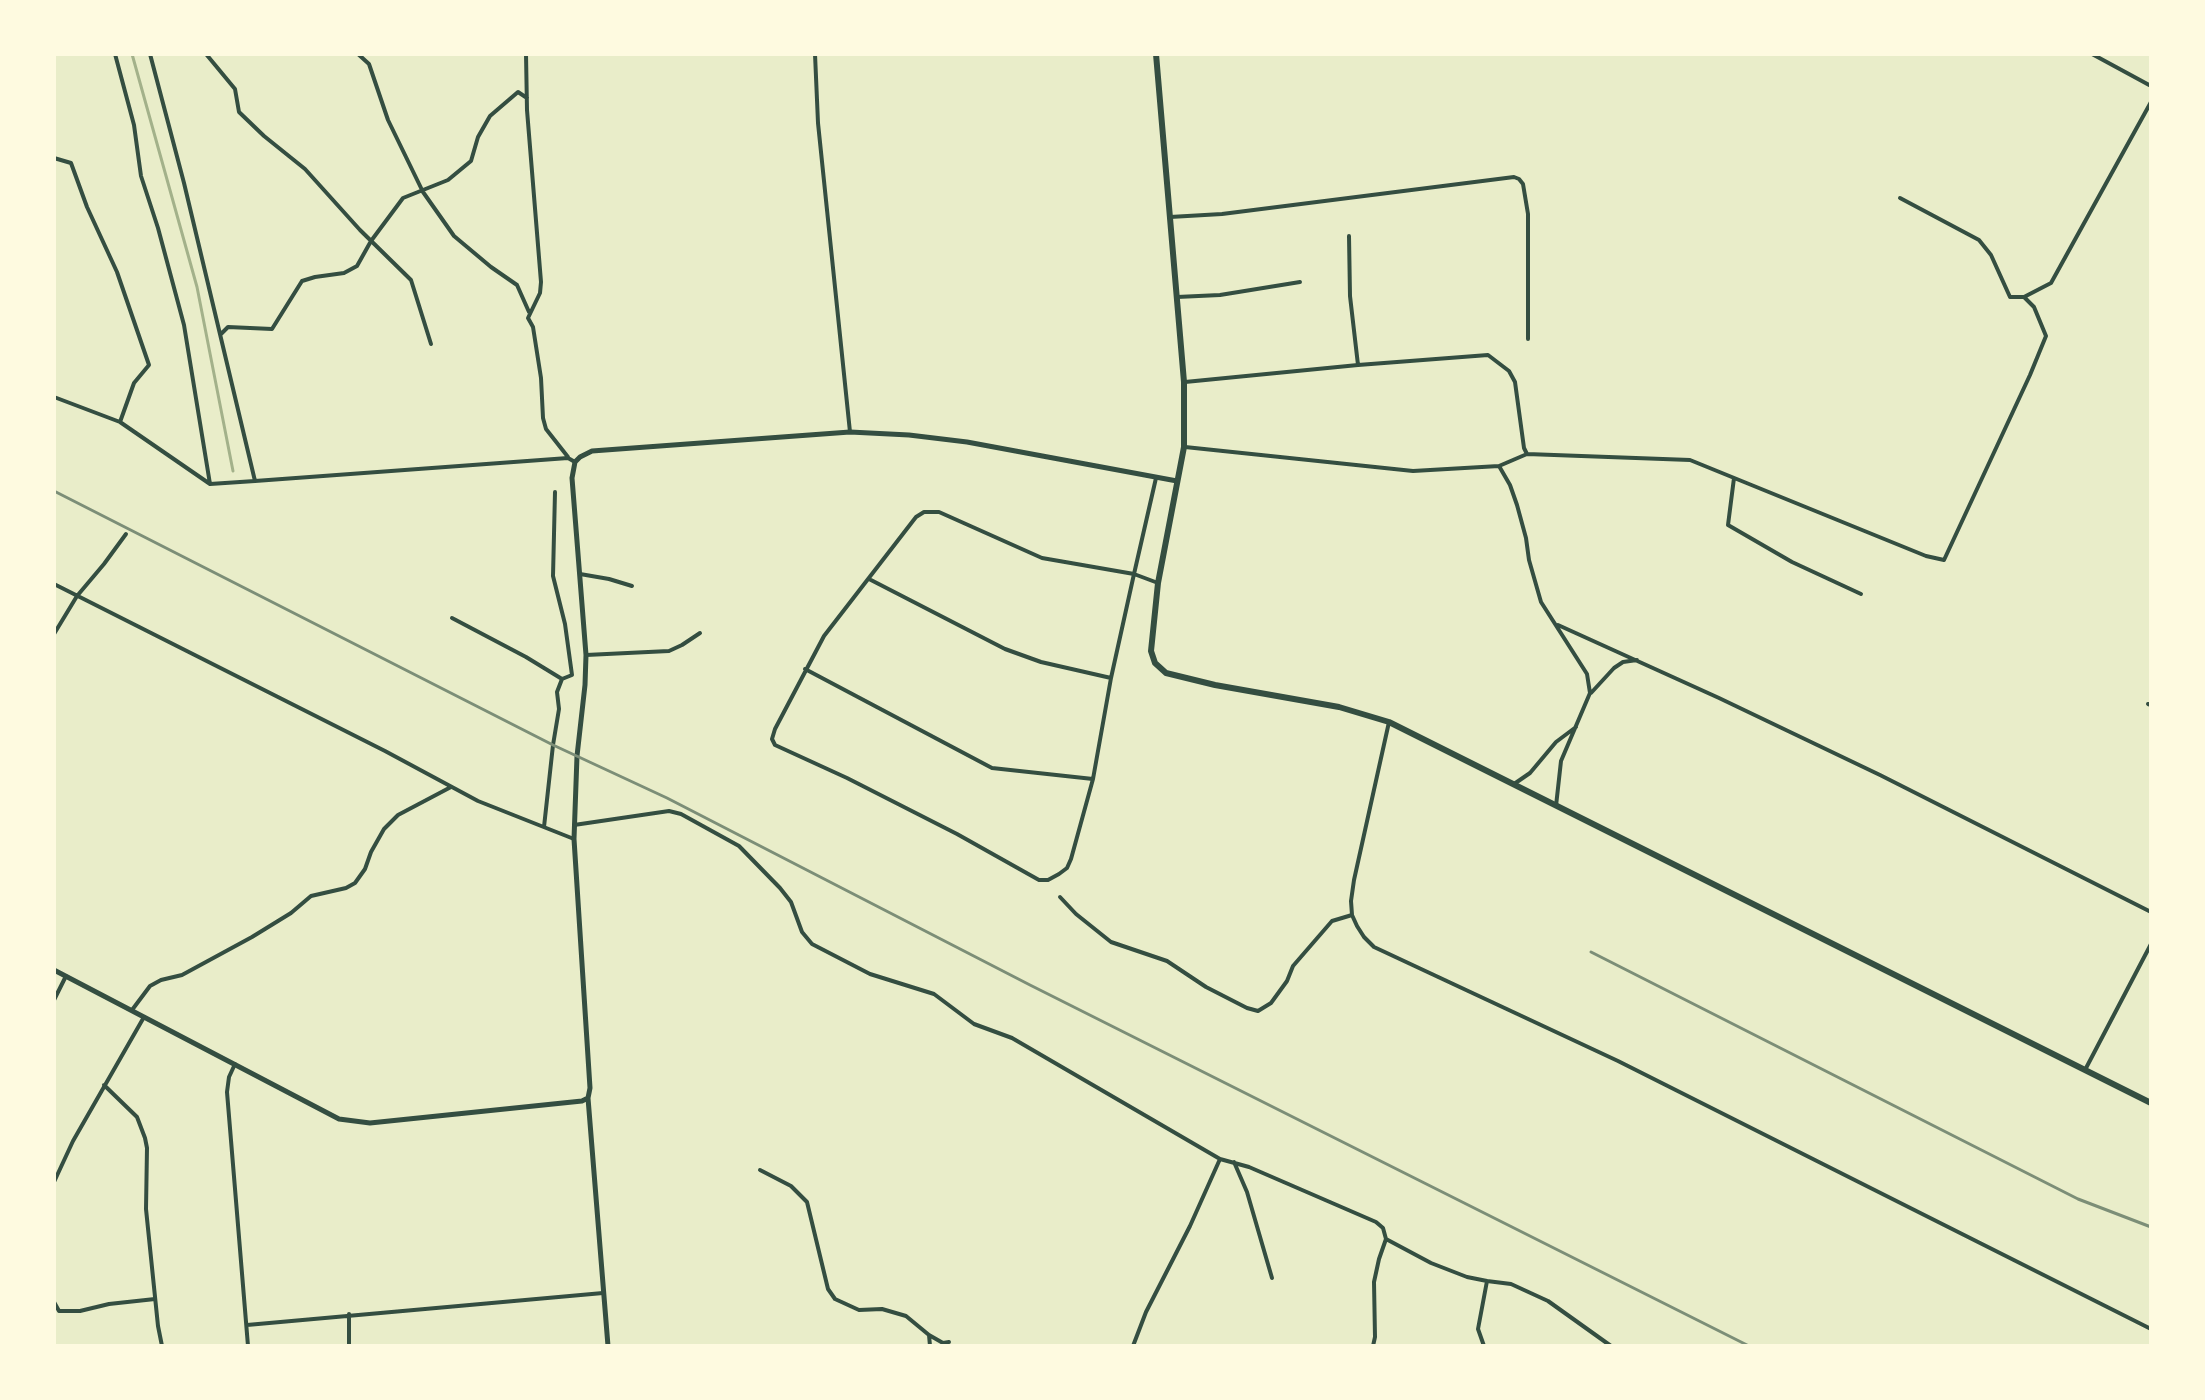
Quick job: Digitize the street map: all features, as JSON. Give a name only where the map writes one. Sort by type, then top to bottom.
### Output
[{"type":"main road","points":[[1156,54],[1184,382],[1184,447],[1158,583],[1151,651],[1155,663],[1166,673],[1215,685],[1339,707],[1389,722],[2151,1103]]},
{"type":"street","points":[[115,54],[134,125],[141,176],[158,228],[184,325],[210,484]]},
{"type":"street","points":[[150,54],[221,334],[255,481]]},
{"type":"street","points":[[206,54],[235,89],[239,112],[264,136],[305,169],[371,241],[411,280],[431,344]]},
{"type":"street","points":[[358,54],[369,64],[388,120],[423,192],[454,236],[490,267],[517,285],[530,313]]},
{"type":"street","points":[[526,54],[527,98],[541,282],[540,293],[528,318],[533,327],[542,378],[543,418],[552,438],[568,458],[575,462]]},
{"type":"street","points":[[815,54],[825,192],[850,432]]},
{"type":"street","points":[[2092,54],[2151,86]]},
{"type":"street","points":[[221,334],[228,327],[272,329],[302,281],[344,273],[357,266],[371,241],[403,198],[423,192],[448,180],[471,160],[478,137],[490,116],[518,92],[527,98]]},
{"type":"street","points":[[1900,198],[1979,240],[1991,255],[2010,297],[2024,297],[2051,283],[2151,102]]},
{"type":"street","points":[[54,158],[70,163],[87,207],[117,272],[149,365],[134,383],[120,422]]},
{"type":"street","points":[[1170,217],[1222,214],[1503,179],[1519,179],[1523,184],[1528,214],[1528,339]]},
{"type":"street","points":[[1349,237],[1350,296],[1358,365]]},
{"type":"street","points":[[1176,297],[1220,295],[1300,282]]},
{"type":"street","points":[[1184,447],[1413,471],[1499,466],[1527,454],[1690,460],[1926,556],[1944,560],[2046,336],[2034,307],[2024,297]]},
{"type":"street","points":[[1184,382],[1488,355],[1509,372],[1515,381],[1524,448],[1527,454]]},
{"type":"street","points":[[54,397],[120,422],[210,484],[568,458]]},
{"type":"street","points":[[608,1346],[588,1098],[590,1088],[574,839],[586,655],[572,478],[575,462],[585,453],[592,451],[850,432],[909,435],[968,442],[1177,481]]},
{"type":"street","points":[[1499,466],[1510,485],[1517,505],[1541,602],[1587,674],[1590,693]]},
{"type":"street","points":[[1156,478],[1134,574],[1111,678],[1093,779],[1067,868],[1048,880],[1039,880],[957,834],[848,778],[775,746],[772,740],[775,729],[824,636],[916,517],[924,512],[939,512],[1042,558],[1134,574],[1158,583]]},
{"type":"street","points":[[1734,478],[1728,525],[1792,562],[1861,594]]},
{"type":"street","points":[[544,827],[559,709],[557,692],[562,679],[572,675],[565,624],[553,576],[555,492]]},
{"type":"street","points":[[54,634],[77,596],[126,534]]},
{"type":"street","points":[[580,574],[632,586]]},
{"type":"street","points":[[869,579],[1005,649],[1041,662],[1111,678]]},
{"type":"street","points":[[54,584],[385,751],[478,801],[574,839]]},
{"type":"street","points":[[452,618],[562,679]]},
{"type":"street","points":[[1557,625],[1637,660],[1880,776],[2151,912]]},
{"type":"street","points":[[586,655],[669,651],[700,633]]},
{"type":"street","points":[[1556,806],[1561,761],[1578,726],[1590,693],[1614,668],[1623,662],[1637,660]]},
{"type":"street","points":[[806,669],[992,768],[1093,779]]},
{"type":"street","points":[[1389,722],[1351,901],[1352,915],[1364,938],[1374,947],[1618,1061],[2151,1329]]},
{"type":"street","points":[[1513,784],[1530,773],[1556,742],[1578,726]]},
{"type":"street","points":[[132,1010],[150,986],[161,980],[182,975],[252,937],[291,913],[310,896],[346,888],[355,883],[365,869],[370,852],[384,829],[398,815],[452,787]]},
{"type":"street","points":[[574,825],[669,811],[681,814],[739,846],[791,902],[802,932],[812,944],[870,974],[933,994],[974,1024],[1012,1038],[1220,1159],[1234,1162],[1376,1222],[1383,1228],[1386,1239],[1374,1282],[1373,1346]]},
{"type":"street","points":[[1060,897],[1076,914],[1111,942],[1167,961],[1206,987],[1247,1008],[1258,1011],[1271,1003],[1287,981],[1293,966],[1332,921],[1352,915]]},
{"type":"street","points":[[2085,1070],[2151,944]]},
{"type":"street","points":[[54,970],[235,1063],[330,1115],[351,1121],[370,1122],[560,1104],[588,1098]]},
{"type":"street","points":[[54,1000],[66,976]]},
{"type":"street","points":[[54,1182],[73,1141],[144,1017]]},
{"type":"street","points":[[235,1063],[226,1092],[248,1346]]},
{"type":"street","points":[[104,1085],[137,1118],[145,1138],[147,1148],[146,1209],[162,1346]]},
{"type":"street","points":[[1133,1346],[1146,1312],[1190,1226],[1220,1159]]},
{"type":"street","points":[[1234,1162],[1247,1192],[1272,1278]]},
{"type":"street","points":[[760,1170],[791,1186],[807,1202],[815,1242],[825,1268],[828,1289],[835,1299],[859,1310],[895,1311],[906,1316],[929,1335],[943,1343],[949,1342]]},
{"type":"street","points":[[1386,1239],[1431,1263],[1467,1277],[1511,1284],[1548,1301],[1611,1346]]},
{"type":"street","points":[[1484,1346],[1478,1329],[1487,1281]]},
{"type":"street","points":[[247,1325],[603,1293]]},
{"type":"street","points":[[54,1302],[59,1311],[80,1311],[109,1304],[155,1299]]},
{"type":"street","points":[[349,1346],[350,1314]]},
{"type":"street","points":[[929,1335],[930,1346]]},
{"type":"waterway","points":[[132,54],[197,287],[233,471]]},
{"type":"railway","points":[[54,491],[553,745],[667,798],[1030,985],[1749,1346]]},
{"type":"railway","points":[[1591,952],[2078,1199],[2151,1227]]}]
